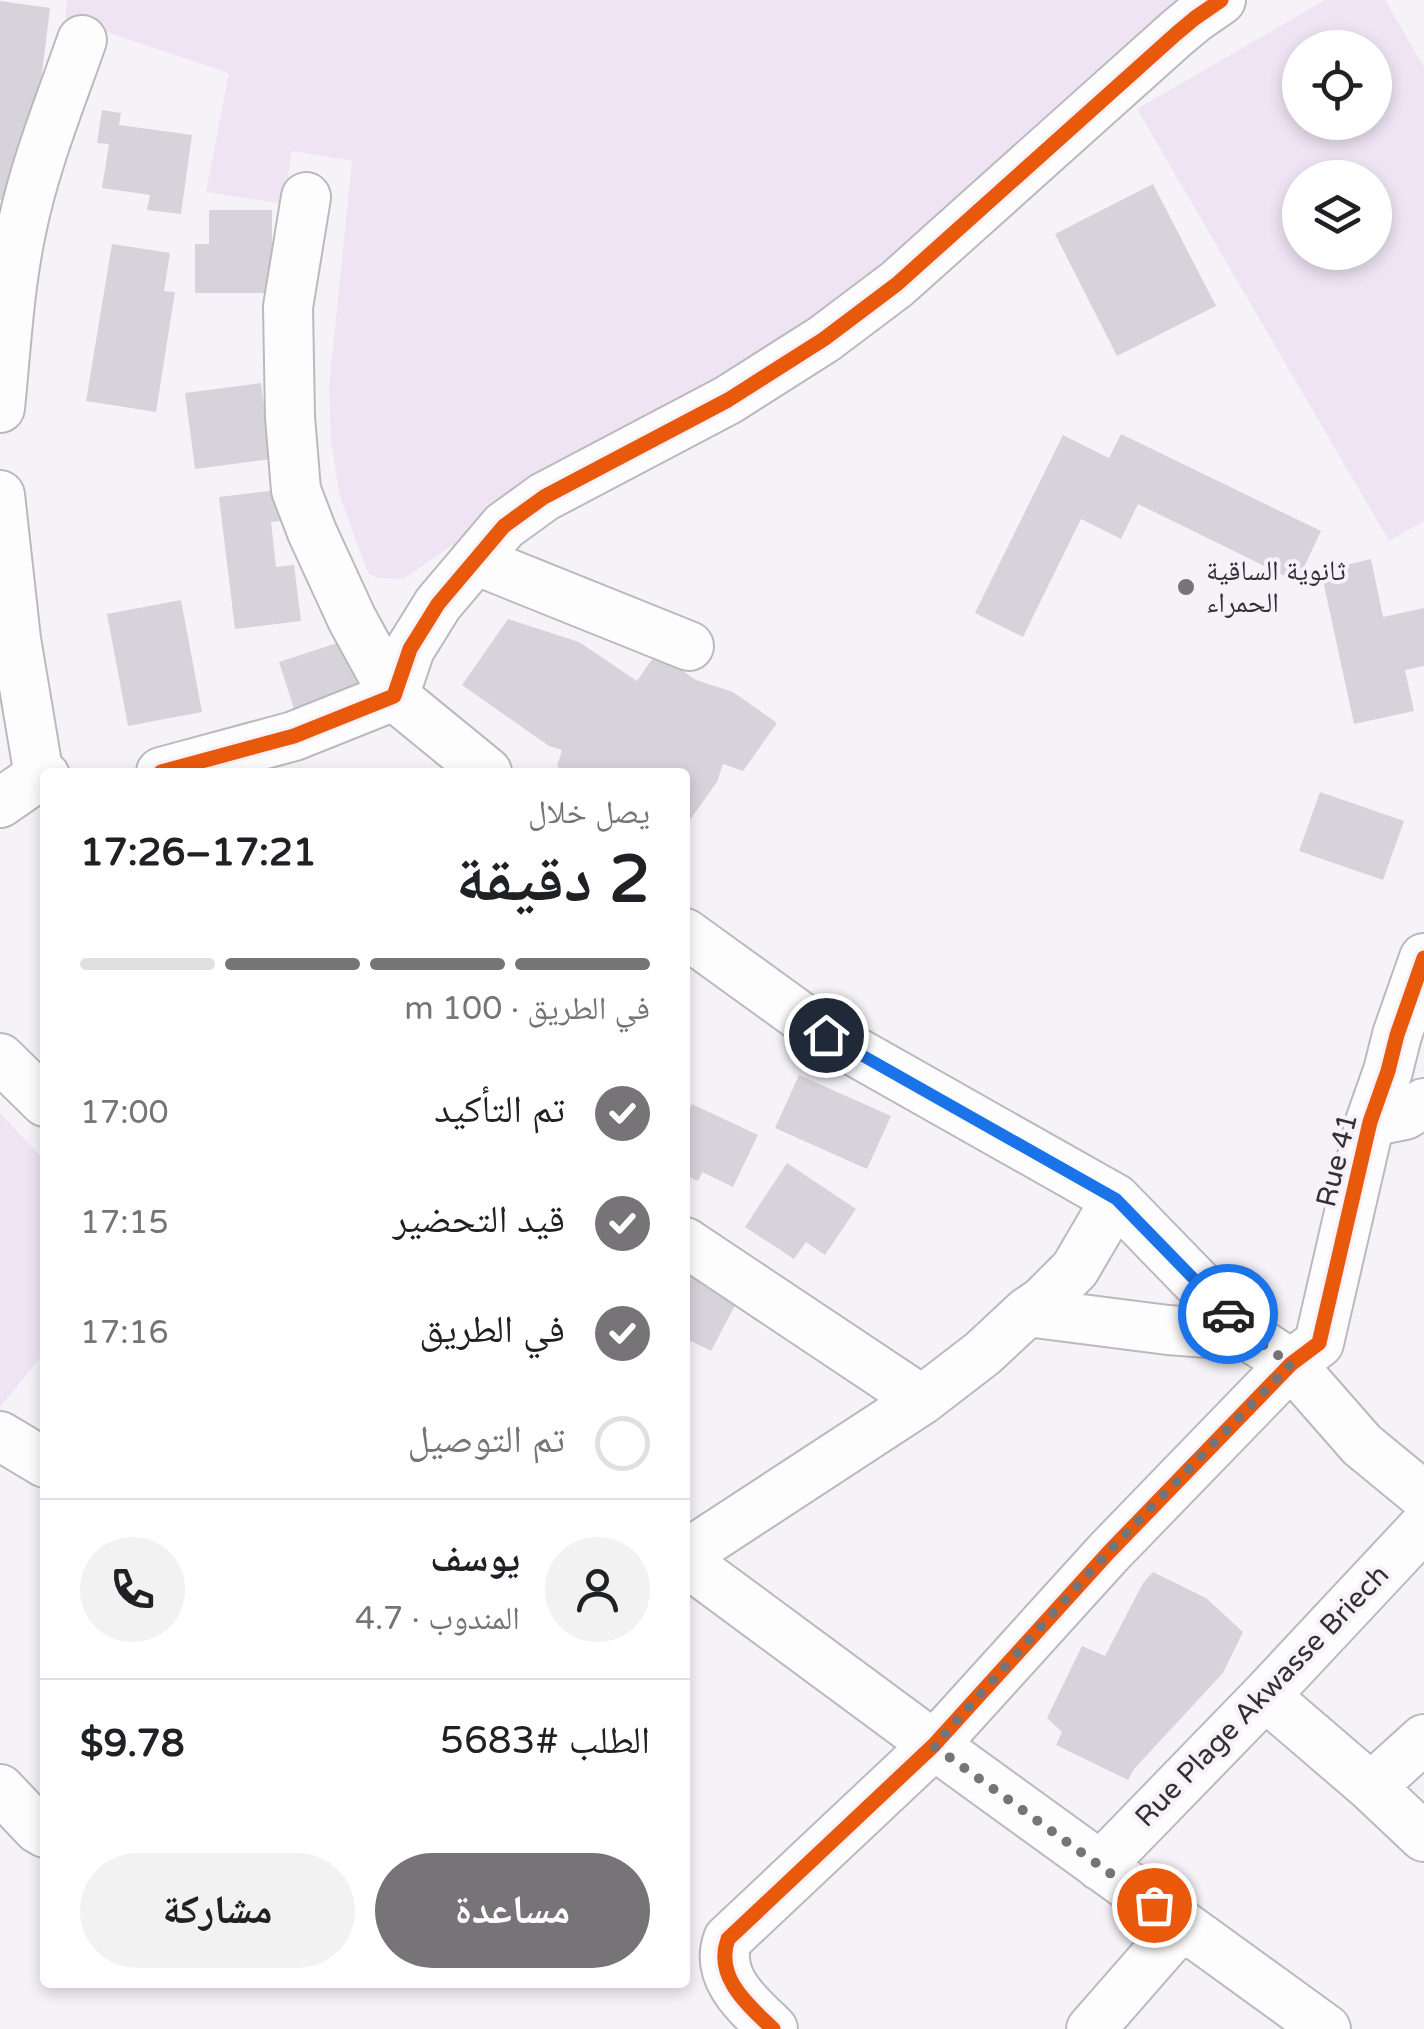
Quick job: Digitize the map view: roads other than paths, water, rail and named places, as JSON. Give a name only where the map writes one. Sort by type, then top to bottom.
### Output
[{"type":"street","points":[[175,768],[294,736],[394,696],[410,649],[438,604],[504,526],[544,496],[728,400],[839,328],[897,284],[1186,25],[1221,0]]},
{"type":"street","points":[[0,408],[21,231],[41,155],[82,40]]},
{"type":"street","points":[[306,197],[288,308],[296,490],[352,619],[394,696],[482,768]]},
{"type":"street","points":[[0,495],[16,638],[40,768]]},
{"type":"street","points":[[475,560],[688,646]]},
{"type":"street","points":[[0,803],[40,777]]},
{"type":"street","points":[[690,936],[826,1035],[1116,1199],[1250,1336],[1291,1364],[1362,1444],[1424,1496]]},
{"type":"street","name":"Rue 41","points":[[774,2029],[728,1978],[724,1950],[728,1938],[934,1746],[1108,1552],[1291,1364],[1320,1343],[1370,1122],[1424,958]]},
{"type":"street","points":[[0,1058],[40,1097]]},
{"type":"street","points":[[1370,1122],[1404,1114],[1424,1103]]},
{"type":"street","points":[[690,1555],[922,1400],[983,1353],[1075,1269],[1116,1199]]},
{"type":"street","points":[[690,1245],[922,1400]]},
{"type":"street","points":[[1027,1312],[1250,1336]]},
{"type":"street","points":[[0,1436],[40,1461]]},
{"type":"street","name":"Rue Plage Akwasse Briech","points":[[1100,1866],[1424,1526]]},
{"type":"street","points":[[690,1562],[1318,2027]]},
{"type":"street","points":[[1266,1696],[1424,1837]]},
{"type":"street","points":[[1371,1787],[1424,1739]]},
{"type":"street","points":[[0,1789],[40,1830]]},
{"type":"street","points":[[1091,2029],[1182,1925]]},
{"type":"place","name":"ثانوية الساقية الحمراء","points":[[1186,587]]}]
